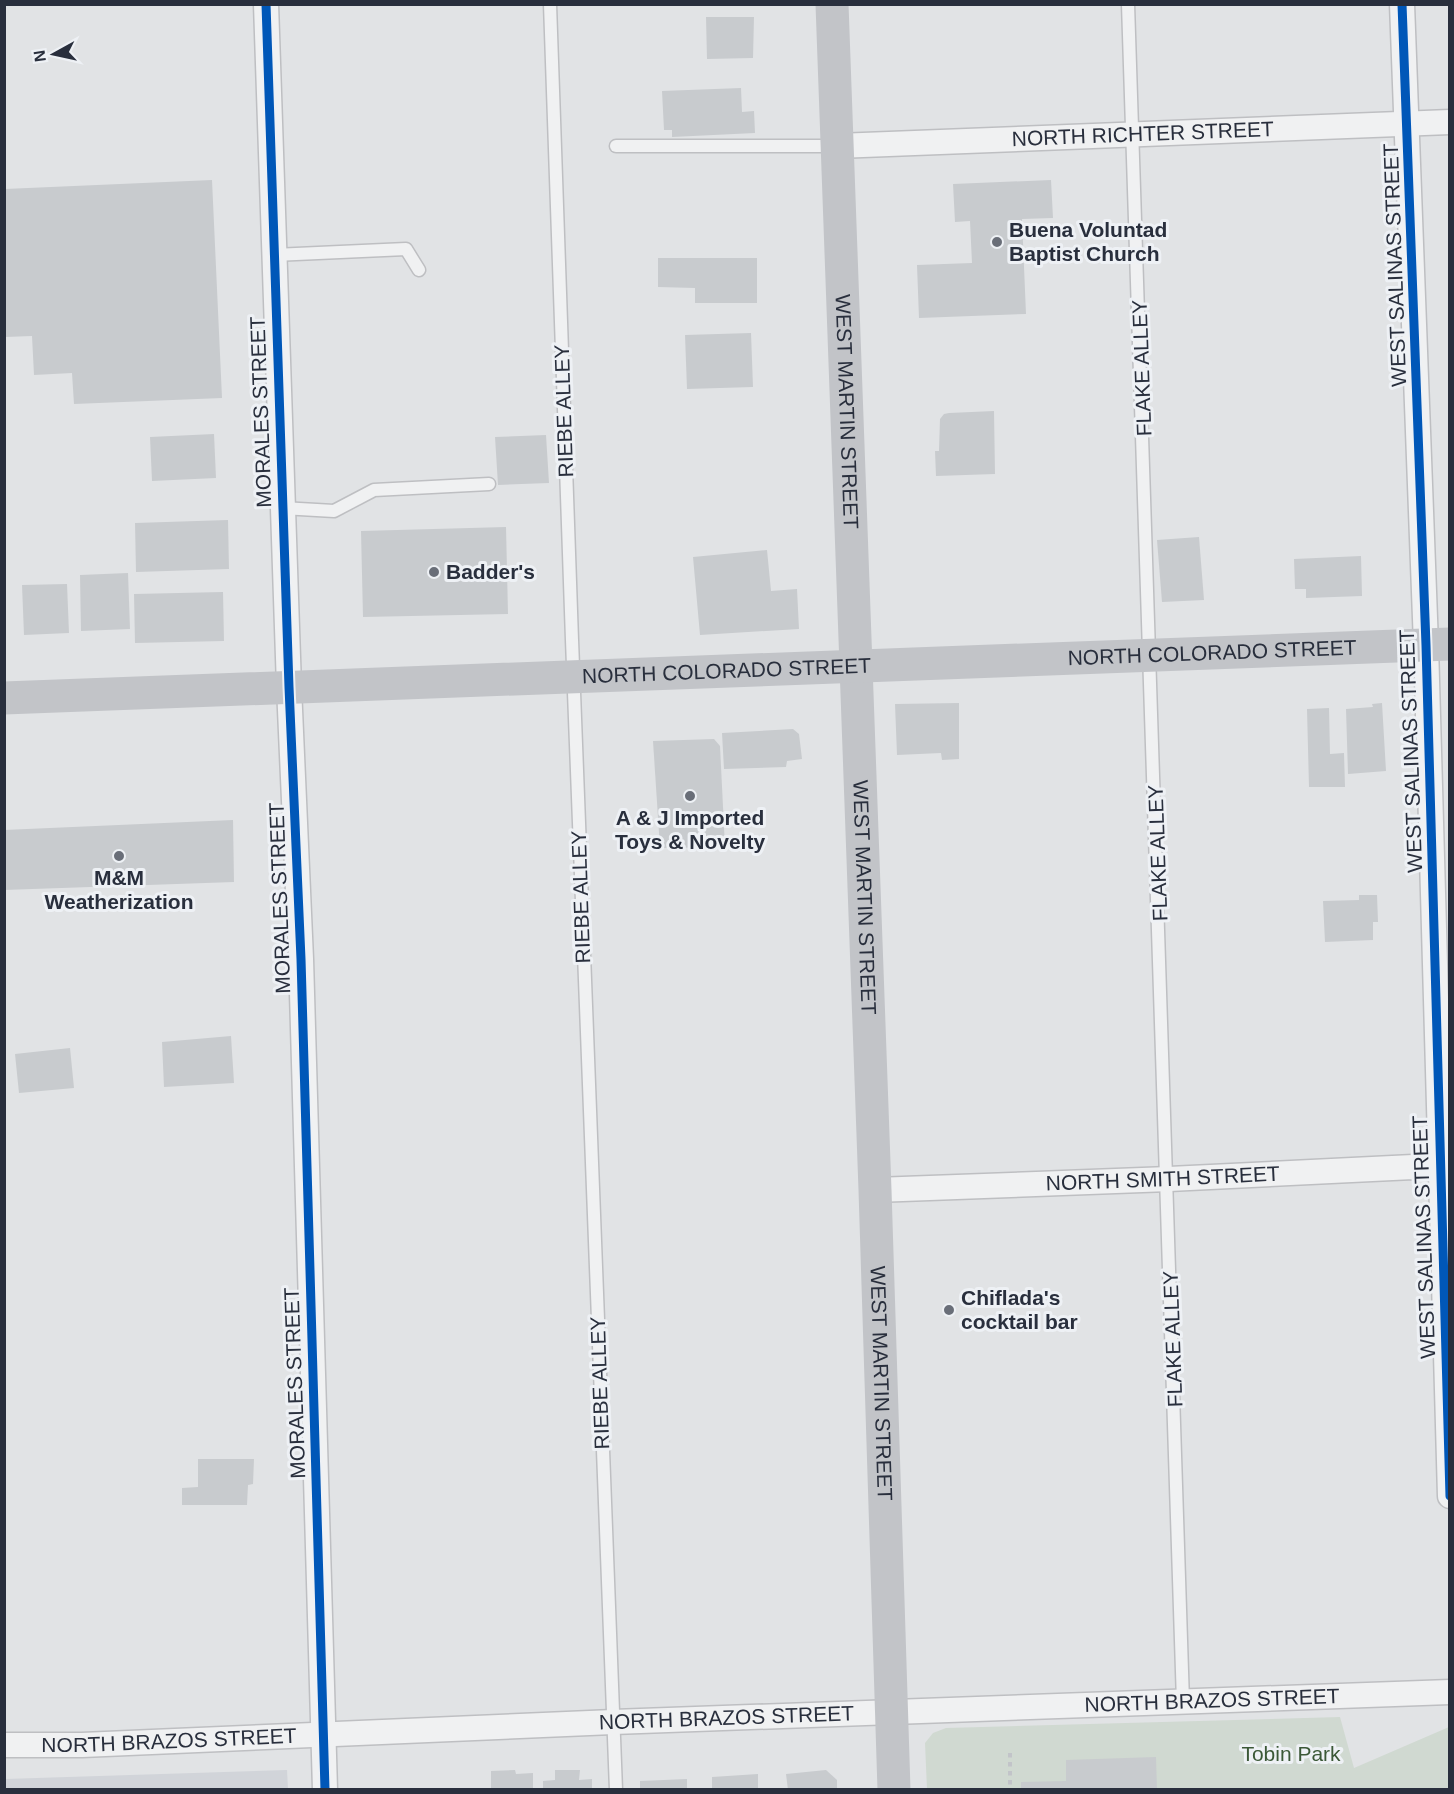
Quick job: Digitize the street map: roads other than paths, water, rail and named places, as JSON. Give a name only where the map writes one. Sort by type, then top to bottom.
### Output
[{"type":"main road","name":"WEST MARTIN STREET","points":[[832,4],[875,1190],[894,1790]]},
{"type":"main road","name":"NORTH COLORADO STREET","points":[[4,698],[1438,645]]},
{"type":"street","name":"MORALES STREET","points":[[266,4],[282,508],[301,959],[326,1790]]},
{"type":"street","name":"WEST SALINAS STREET","points":[[1402,4],[1438,645],[1449,1496]]},
{"type":"street","name":"NORTH RICHTER STREET","points":[[837,146],[1449,122]]},
{"type":"street","name":"NORTH SMITH STREET","points":[[875,1190],[1413,1167],[1445,1168]]},
{"type":"street","name":"NORTH BRAZOS STREET","points":[[4,1745],[82,1745],[613,1722],[1449,1692]]},
{"type":"lane","name":"RIEBE ALLEY","points":[[550,4],[573,677],[616,1790]]},
{"type":"lane","name":"FLAKE ALLEY","points":[[1128,4],[1169,1179],[1183,1702]]},
{"type":"lane","points":[[616,146],[837,146]]},
{"type":"lane","points":[[274,255],[406,249],[419,270]]},
{"type":"lane","points":[[282,508],[334,511],[374,490],[489,484]]},
{"type":"place","name":"Buena Voluntad Baptist Church","points":[[997,242]]},
{"type":"place","name":"Badder's","points":[[434,572]]},
{"type":"place","name":"A & J Imported Toys & Novelty","points":[[690,796]]},
{"type":"place","name":"M&M Weatherization","points":[[119,856]]},
{"type":"place","name":"Chiflada's cocktail bar","points":[[949,1310]]},
{"type":"park label","name":"Tobin Park","points":[[1291,1754]]}]
